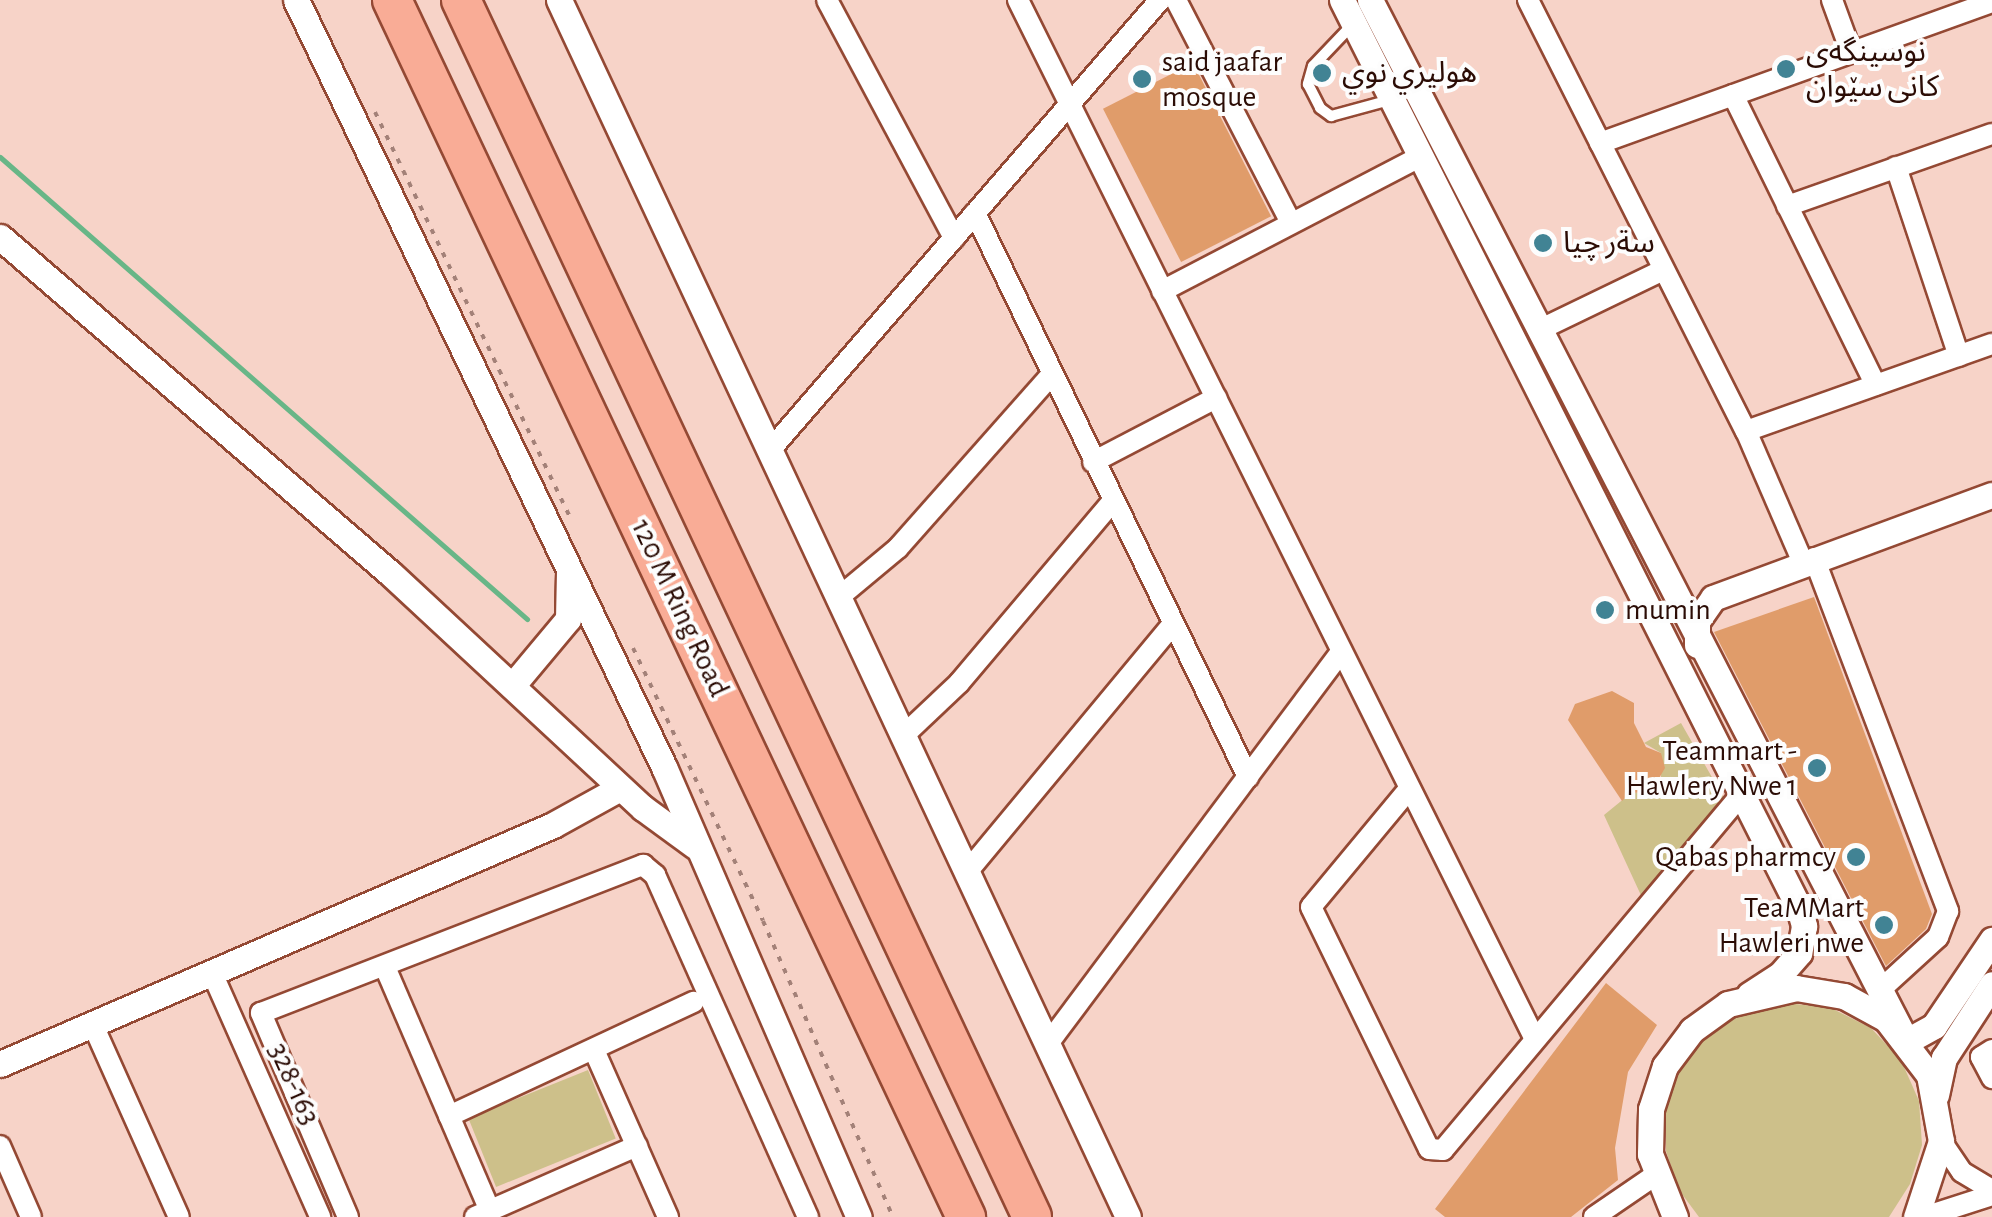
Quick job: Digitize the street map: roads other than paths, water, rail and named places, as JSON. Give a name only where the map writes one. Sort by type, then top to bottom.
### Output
[{"type":"highway","name":"120 M Ring Road","points":[[392,0],[966,1217]]},
{"type":"highway","name":"120 M Ring Road","points":[[460,0],[1032,1217]]},
{"type":"street","points":[[296,0],[569,563],[860,1217]]},
{"type":"street","points":[[559,0],[1128,1217]]},
{"type":"street","points":[[827,0],[954,238]]},
{"type":"street","points":[[1018,0],[1534,1035]]},
{"type":"street","points":[[772,449],[1160,0]]},
{"type":"street","points":[[1176,0],[1290,221]]},
{"type":"street","points":[[1370,0],[1539,330],[1562,403],[1802,917],[1794,961],[1692,1030],[1665,1066],[1648,1131],[1654,1176],[1675,1217]]},
{"type":"street","points":[[1528,0],[1809,560],[1948,911],[1938,938],[1880,990]]},
{"type":"street","points":[[1832,0],[1851,52]]},
{"type":"street","points":[[1600,144],[1968,5],[1992,2]]},
{"type":"street","points":[[1348,12],[1421,156],[1659,570],[1936,1095]]},
{"type":"street","points":[[1734,94],[1876,384]]},
{"type":"street","points":[[1787,206],[1992,134]]},
{"type":"street","points":[[1162,290],[1421,156]]},
{"type":"street","points":[[1896,168],[1959,356]]},
{"type":"street","points":[[975,214],[1248,777]]},
{"type":"street","points":[[0,237],[512,686],[620,788],[696,847]]},
{"type":"street","points":[[1539,330],[1663,270]]},
{"type":"street","points":[[1746,431],[1992,344]]},
{"type":"street","points":[[838,598],[898,548],[1050,374]]},
{"type":"street","points":[[1093,462],[1216,398]]},
{"type":"street","points":[[1697,645],[1697,621],[1712,598],[1992,495]]},
{"type":"street","points":[[903,736],[959,683],[1113,501]]},
{"type":"street","points":[[512,686],[568,619],[569,563]]},
{"type":"street","points":[[1659,570],[1712,598]]},
{"type":"street","points":[[967,872],[1173,624]]},
{"type":"street","points":[[1047,1045],[1341,652]]},
{"type":"street","points":[[0,1064],[553,825],[620,788]]},
{"type":"street","points":[[1409,789],[1312,906],[1429,1149],[1443,1150],[1534,1035],[1651,909],[1742,794]]},
{"type":"street","points":[[348,1217],[269,1041],[261,1013],[270,1004],[643,865],[655,875],[808,1217]]},
{"type":"street","points":[[1802,917],[1822,917],[1834,903]]},
{"type":"street","points":[[1905,1038],[1934,1026],[1992,940]]},
{"type":"street","points":[[388,974],[450,1116],[482,1214],[638,1146]]},
{"type":"street","name":"328-163","points":[[213,975],[320,1217]]},
{"type":"street","points":[[1916,1217],[1941,1140],[1936,1095],[1944,1058],[1992,984]]},
{"type":"street","points":[[1749,995],[1796,988],[1844,996],[1905,1038]]},
{"type":"street","points":[[450,1116],[694,1002]]},
{"type":"street","points":[[93,1026],[179,1217]]},
{"type":"street","points":[[246,1052],[269,1041]]},
{"type":"street","points":[[594,1050],[668,1217]]},
{"type":"street","points":[[1992,1050],[1981,1057],[1992,1078]]},
{"type":"street","points":[[1941,1140],[1962,1172],[1992,1193]]},
{"type":"street","points":[[0,1146],[31,1217]]},
{"type":"street","points":[[1594,1217],[1654,1176]]},
{"type":"street","points":[[1924,1217],[1992,1193]]},
{"type":"lane","points":[[1348,12],[1314,66],[1308,84],[1320,108],[1331,116],[1392,99]]},
{"type":"waterway","points":[[0,157],[527,619]]},
{"type":"place","name":"نوسینگەی کانی سێوان","points":[[1786,69]]},
{"type":"place","name":"هوليري نوي","points":[[1322,73]]},
{"type":"place","name":"said jaafar mosque","points":[[1142,79]]},
{"type":"place","name":"سةر چيا","points":[[1543,243]]},
{"type":"place","name":"mumin","points":[[1605,610]]},
{"type":"place","name":"Teammart - Hawlery Nwe 1","points":[[1817,768]]},
{"type":"place","name":"Qabas pharmcy","points":[[1856,857]]},
{"type":"place","name":"TeaMMart Hawleri nwe","points":[[1884,925]]}]
